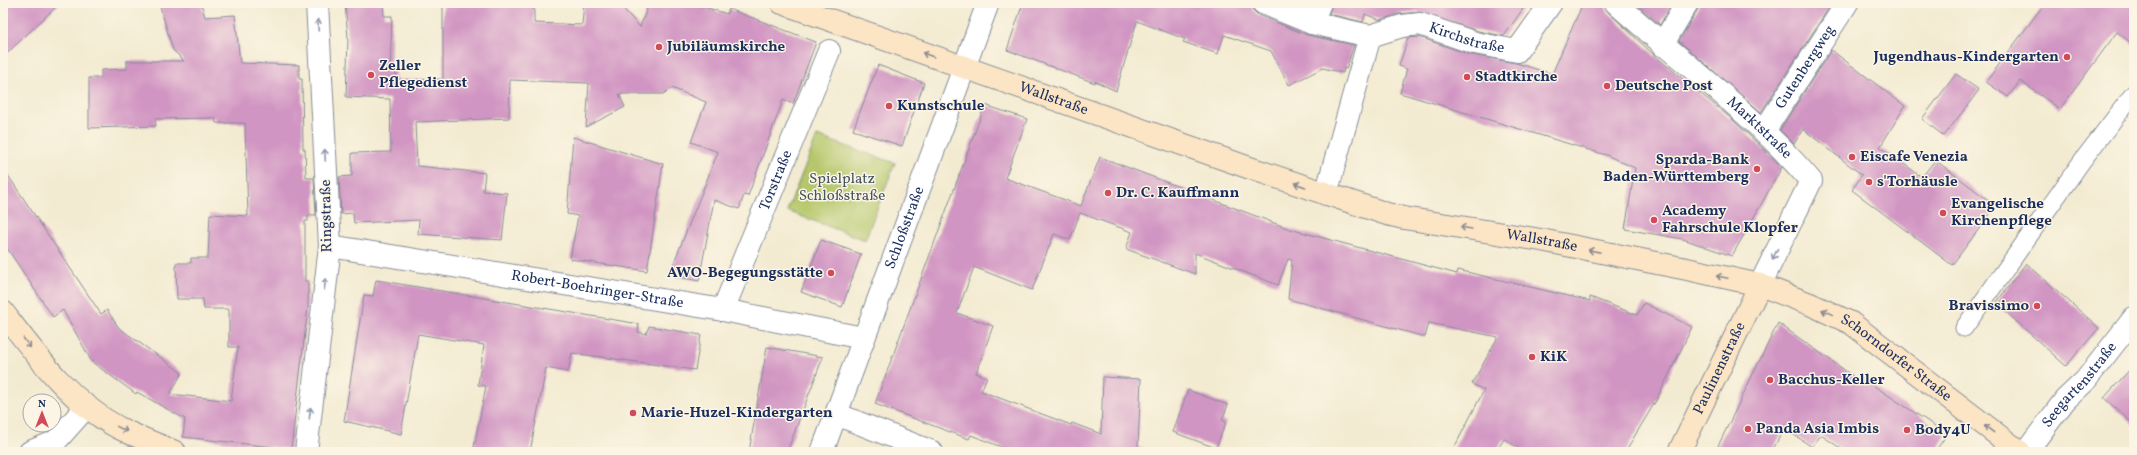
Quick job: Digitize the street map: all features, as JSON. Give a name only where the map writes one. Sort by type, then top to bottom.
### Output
[{"type":"street","name":"Ringstraße","points":[[306,452],[330,246],[316,3]]},
{"type":"street","name":"Wallstraße","points":[[782,3],[1326,194],[1404,218],[1542,240],[1760,285]]},
{"type":"street","name":"Schloßstraße","points":[[822,452],[988,3]]},
{"type":"street","name":"Kirchstraße","points":[[1263,3],[1312,23],[1370,36],[1402,26],[1420,24],[1475,43],[1517,52],[1551,3]]},
{"type":"street","points":[[1312,23],[1320,3]]},
{"type":"street","name":"Marktstraße","points":[[1616,3],[1662,45],[1764,131],[1789,155],[1811,181],[1760,285]]},
{"type":"street","points":[[1662,45],[1686,3]]},
{"type":"street","name":"Gutenbergweg","points":[[1764,131],[1843,9]]},
{"type":"street","points":[[1326,194],[1370,36]]},
{"type":"street","name":"Torstraße","points":[[723,310],[830,52]]},
{"type":"street","name":"Robert-Boehringer-Straße","points":[[330,246],[723,310],[863,338]]},
{"type":"street","name":"Paulinenstraße","points":[[1679,452],[1760,285]]},
{"type":"street","name":"Schorndorfer Straße","points":[[1760,285],[1810,304],[1851,323],[2020,452]]},
{"type":"street","points":[[3,312],[44,366],[86,406],[118,428],[175,452]]},
{"type":"street","name":"Seegartenstraße","points":[[2026,452],[2065,400],[2085,381],[2134,318]]},
{"type":"street","points":[[30,452],[55,442],[86,406]]},
{"type":"street","points":[[836,414],[932,452]]},
{"type":"lane","points":[[1964,328],[2082,161],[2134,93]]},
{"type":"green space","name":"Spielplatz Schloßstraße","points":[[817,136],[895,163],[865,240],[787,211]]},
{"type":"building","points":[[3,3],[60,3],[3,57]]},
{"type":"building","points":[[159,3],[201,3],[205,17],[235,15],[240,63],[299,65],[299,79],[302,79],[303,149],[305,149],[306,178],[314,178],[316,215],[308,215],[308,221],[305,221],[305,281],[308,281],[308,307],[291,449],[183,437],[185,419],[137,392],[136,394],[92,362],[63,310],[53,317],[3,242],[3,168],[101,314],[107,310],[119,328],[182,373],[170,394],[231,401],[238,347],[229,347],[229,309],[204,309],[203,299],[177,299],[176,263],[191,263],[191,258],[208,258],[210,214],[248,216],[245,123],[216,123],[215,118],[155,119],[156,126],[89,128],[89,78],[101,78],[101,70],[127,69],[127,61],[184,61],[173,50]]},
{"type":"building","points":[[345,3],[383,3],[384,16],[392,16],[390,70],[396,70],[396,80],[443,79],[443,3],[534,3],[534,23],[582,25],[584,3],[620,5],[640,27],[649,3],[691,3],[727,14],[729,9],[816,42],[793,104],[783,100],[748,196],[744,195],[739,209],[714,200],[699,281],[669,275],[718,152],[691,142],[706,102],[672,88],[663,94],[619,94],[625,107],[586,127],[589,83],[510,80],[509,118],[415,122],[417,166],[485,173],[483,191],[507,193],[502,240],[418,234],[419,220],[354,223],[353,213],[341,214],[339,177],[352,176],[352,153],[391,152],[390,99],[346,97],[348,38]]},
{"type":"building","points":[[1023,3],[1251,3],[1253,10],[1258,15],[1307,35],[1354,45],[1346,69],[1344,68],[1343,73],[1323,68],[1289,85],[1271,51],[1224,35],[1218,54],[1183,42],[1185,39],[1137,21],[1116,91],[1095,81],[1095,83],[1007,50]]},
{"type":"building","points":[[1332,3],[1527,3],[1504,36],[1478,31],[1419,12],[1398,14],[1380,20],[1365,14],[1363,22],[1329,14]]},
{"type":"building","points":[[1583,3],[1604,3],[1608,12],[1655,56],[1733,120],[1782,167],[1732,256],[1683,239],[1625,229],[1635,168],[1606,155],[1400,93],[1407,69],[1399,66],[1408,38],[1419,37],[1471,55],[1516,63],[1552,74]]},
{"type":"building","points":[[1635,3],[1672,3],[1660,25]]},
{"type":"building","points":[[1699,3],[1832,3],[1761,112],[1679,41],[1698,9]]},
{"type":"building","name":"Jugendhaus-Kindergarten","points":[[2045,3],[2134,3],[2134,45],[2117,32],[2060,109],[2020,81],[2008,97],[1986,82]]},
{"type":"building","points":[[1831,50],[1905,106],[1880,147],[1922,177],[1935,160],[1996,206],[1952,265],[1852,190],[1862,175],[1803,129],[1794,144],[1780,130]]},
{"type":"building","name":"Kunstschule","points":[[878,65],[924,83],[902,146],[853,130]]},
{"type":"building","points":[[1956,74],[1979,90],[1944,136],[1922,119]]},
{"type":"building","points":[[985,105],[1027,119],[1005,178],[1081,206],[1100,157],[1290,229],[1457,274],[1458,270],[1590,301],[1590,297],[1637,315],[1644,303],[1692,327],[1657,399],[1625,452],[1525,452],[1504,439],[1496,452],[1452,452],[1484,390],[1472,384],[1498,337],[1429,323],[1425,337],[1288,299],[1292,260],[1288,259],[1278,285],[1195,253],[1195,274],[1126,249],[1132,232],[1080,213],[1070,240],[1054,234],[1032,290],[974,267],[957,313],[993,326],[976,373],[987,377],[981,391],[1071,425],[1072,423],[1101,434],[1103,377],[1141,379],[1138,447],[1144,449],[1144,452],[1007,452],[1004,448],[971,435],[969,439],[875,404]]},
{"type":"building","points":[[573,137],[663,164],[647,271],[570,259],[578,216],[567,214]]},
{"type":"building","name":"AWO-Begegungsstätte","points":[[821,240],[861,254],[842,307],[801,292]]},
{"type":"building","points":[[2026,263],[2099,328],[2066,366],[1996,303]]},
{"type":"building","points":[[376,280],[639,324],[638,332],[646,334],[649,326],[701,335],[695,370],[572,353],[568,372],[546,368],[530,452],[473,452],[486,386],[478,385],[484,345],[418,334],[401,434],[344,421],[364,295],[373,296]]},
{"type":"building","points":[[1778,323],[1857,379],[1859,376],[1947,434],[1935,452],[1846,452],[1821,435],[1812,447],[1784,428],[1772,452],[1731,452],[1718,446]]},
{"type":"building","points":[[767,347],[823,357],[787,452],[749,452]]},
{"type":"building","points":[[2134,365],[2134,425],[2104,398]]},
{"type":"building","points":[[1188,390],[1228,405],[1222,420],[1226,422],[1216,448],[1173,432]]},
{"type":"place","name":"Jubiläumskirche","points":[[659,47]]},
{"type":"place","name":"Jugendhaus-Kindergarten","points":[[2067,57]]},
{"type":"place","name":"Zeller Pflegedienst","points":[[371,75]]},
{"type":"place","name":"Stadtkirche","points":[[1467,77]]},
{"type":"place","name":"Deutsche Post","points":[[1607,86]]},
{"type":"place","name":"Kunstschule","points":[[889,106]]},
{"type":"place","name":"Eiscafe Venezia","points":[[1852,157]]},
{"type":"place","name":"Sparda-Bank Baden-Württemberg","points":[[1757,169]]},
{"type":"place","name":"s'Torhäusle","points":[[1869,182]]},
{"type":"place","name":"Dr. C. Kauffmann","points":[[1108,193]]},
{"type":"place","name":"Evangelische Kirchenpflege","points":[[1943,213]]},
{"type":"place","name":"Academy Fahrschule Klopfer","points":[[1654,220]]},
{"type":"place","name":"AWO-Begegungsstätte","points":[[831,273]]},
{"type":"place","name":"Bravissimo","points":[[2037,306]]},
{"type":"place","name":"KiK","points":[[1532,357]]},
{"type":"place","name":"Bacchus-Keller","points":[[1770,380]]},
{"type":"place","name":"Marie-Huzel-Kindergarten","points":[[633,413]]},
{"type":"place","name":"Panda Asia Imbis","points":[[1748,429]]},
{"type":"place","name":"Body4U","points":[[1907,430]]}]
